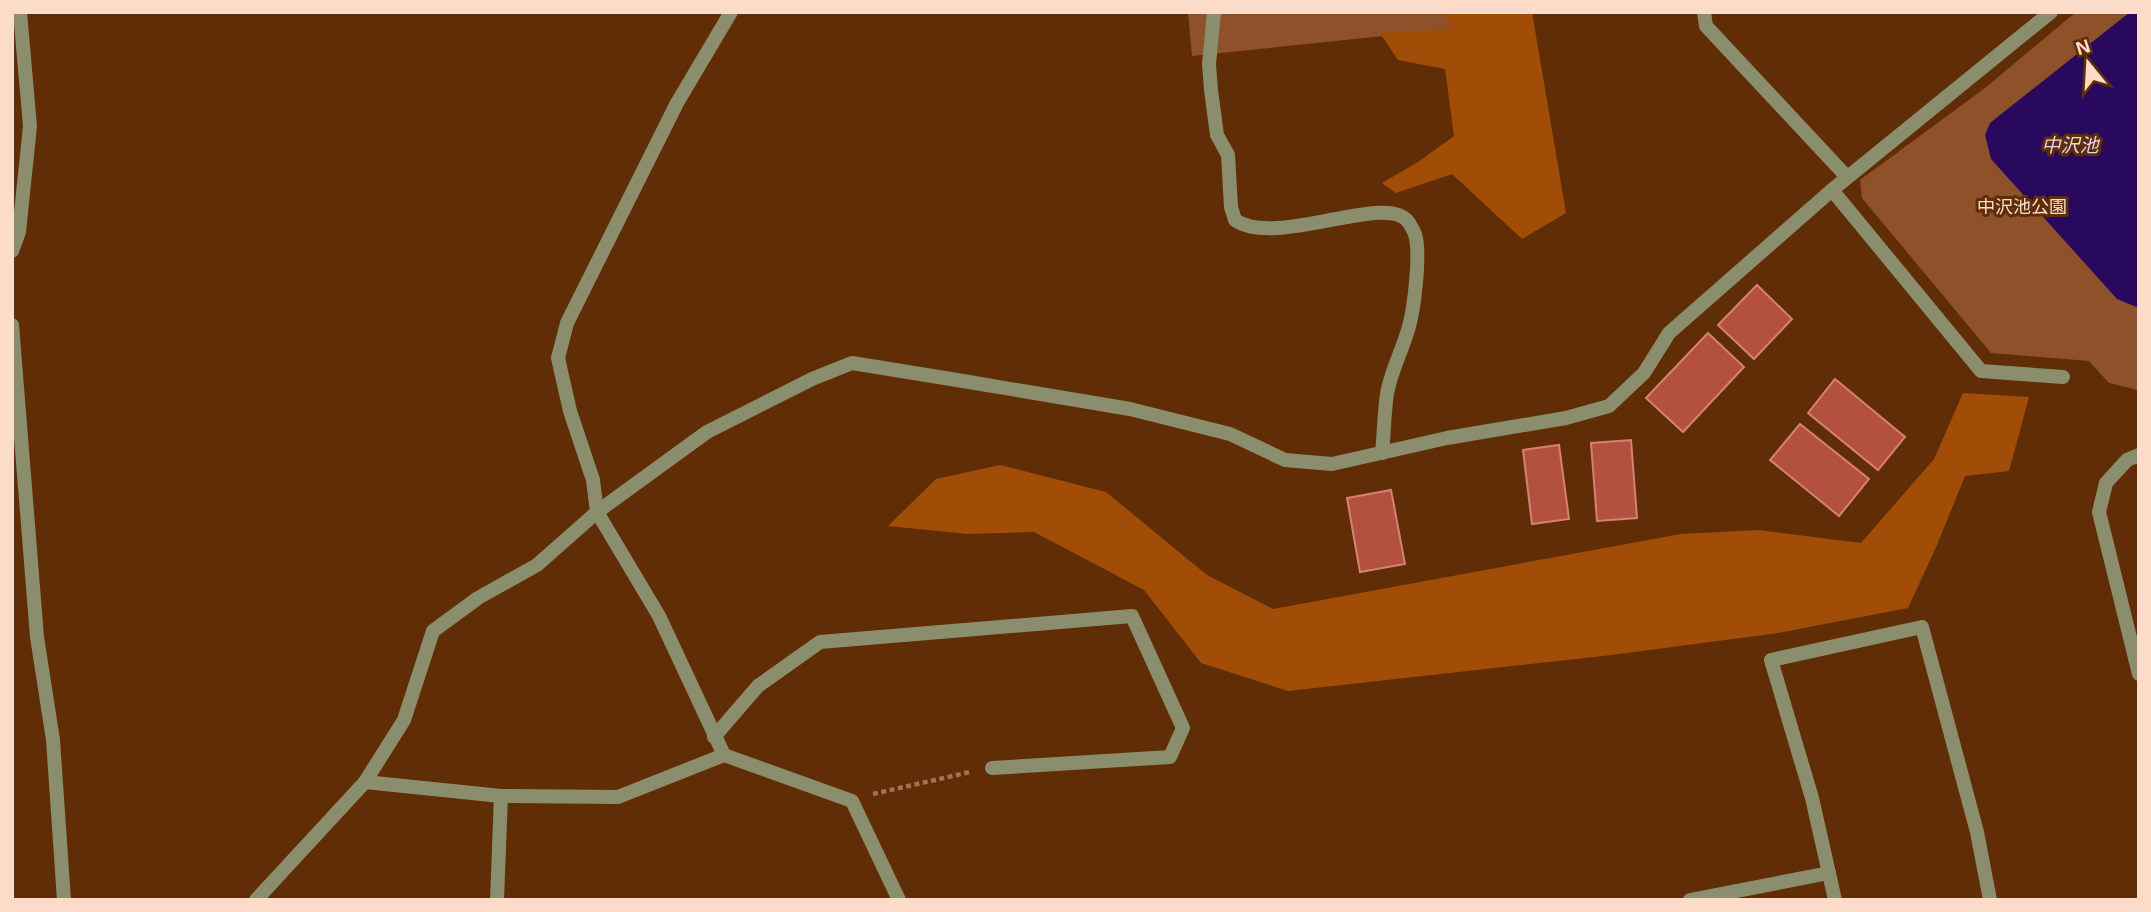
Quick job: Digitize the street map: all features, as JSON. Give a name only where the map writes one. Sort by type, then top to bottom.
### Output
[{"type":"street","points":[[12,251],[19,232],[30,126],[20,12]]},
{"type":"street","points":[[724,755],[659,616],[597,512],[593,480],[570,411],[558,358],[567,323],[677,103],[731,12]]},
{"type":"street","points":[[1214,12],[1209,64],[1211,90],[1217,135],[1227,155],[1235,220],[1244,226],[1266,230],[1374,212],[1393,212],[1407,219],[1416,235],[1418,256],[1409,330],[1387,392],[1382,453]]},
{"type":"street","points":[[1704,12],[1706,26],[1847,177]]},
{"type":"street","points":[[256,900],[365,782],[404,720],[433,631],[478,598],[537,565],[597,512],[707,432],[812,379],[852,363],[1130,409],[1230,434],[1285,460],[1332,464],[1447,438],[1566,418],[1609,405],[1644,373],[1669,333],[1847,177],[2051,12]]},
{"type":"street","points":[[1832,190],[1981,370],[2063,377]]},
{"type":"street","points":[[12,325],[37,637],[54,740],[64,900]]},
{"type":"street","points":[[2139,455],[2127,460],[2106,484],[2099,512],[2139,674]]},
{"type":"street","points":[[715,737],[758,686],[820,642],[1132,616],[1183,728],[1170,757],[992,768]]},
{"type":"street","points":[[1835,900],[1812,798],[1771,660],[1922,627],[1977,832],[1990,900]]},
{"type":"street","points":[[365,782],[501,796],[618,797],[724,755],[852,801],[899,900]]},
{"type":"street","points":[[497,900],[501,796]]},
{"type":"street","points":[[1689,900],[1829,873]]},
{"type":"path","points":[[852,801],[882,790],[992,768]]},
{"type":"green space","points":[[1188,12],[1449,12],[1451,29],[1192,56]]},
{"type":"green space","name":"中沢池公園","points":[[2076,12],[2139,12],[2139,392],[2109,383],[2089,361],[1991,353],[1862,198],[1860,180],[1985,88]]},
{"type":"shaded area","points":[[1447,12],[1532,12],[1566,213],[1522,239],[1452,174],[1396,193],[1382,183],[1454,136],[1445,69],[1398,60],[1380,33],[1450,29]]},
{"type":"shaded area","points":[[1963,393],[2029,397],[2009,471],[1965,476],[1908,608],[1778,633],[1612,655],[1288,691],[1201,663],[1144,590],[1034,532],[967,534],[888,526],[936,479],[1000,465],[1106,492],[1207,575],[1273,609],[1681,534],[1758,530],[1861,543],[1934,459]]},
{"type":"water","name":"中沢池","points":[[2130,12],[2139,12],[2139,308],[2117,299],[1991,159],[1985,135],[1990,123]]},
{"type":"building","points":[[1757,285],[1792,319],[1754,359],[1718,325]]},
{"type":"building","points":[[1708,333],[1744,367],[1683,432],[1646,398]]},
{"type":"building","points":[[1835,379],[1905,437],[1878,470],[1808,413]]},
{"type":"building","points":[[1800,424],[1869,479],[1839,516],[1770,460]]},
{"type":"building","points":[[1631,440],[1637,518],[1597,521],[1591,443]]},
{"type":"building","points":[[1559,445],[1569,519],[1532,524],[1523,450]]},
{"type":"building","points":[[1391,490],[1405,564],[1360,572],[1347,498]]}]
